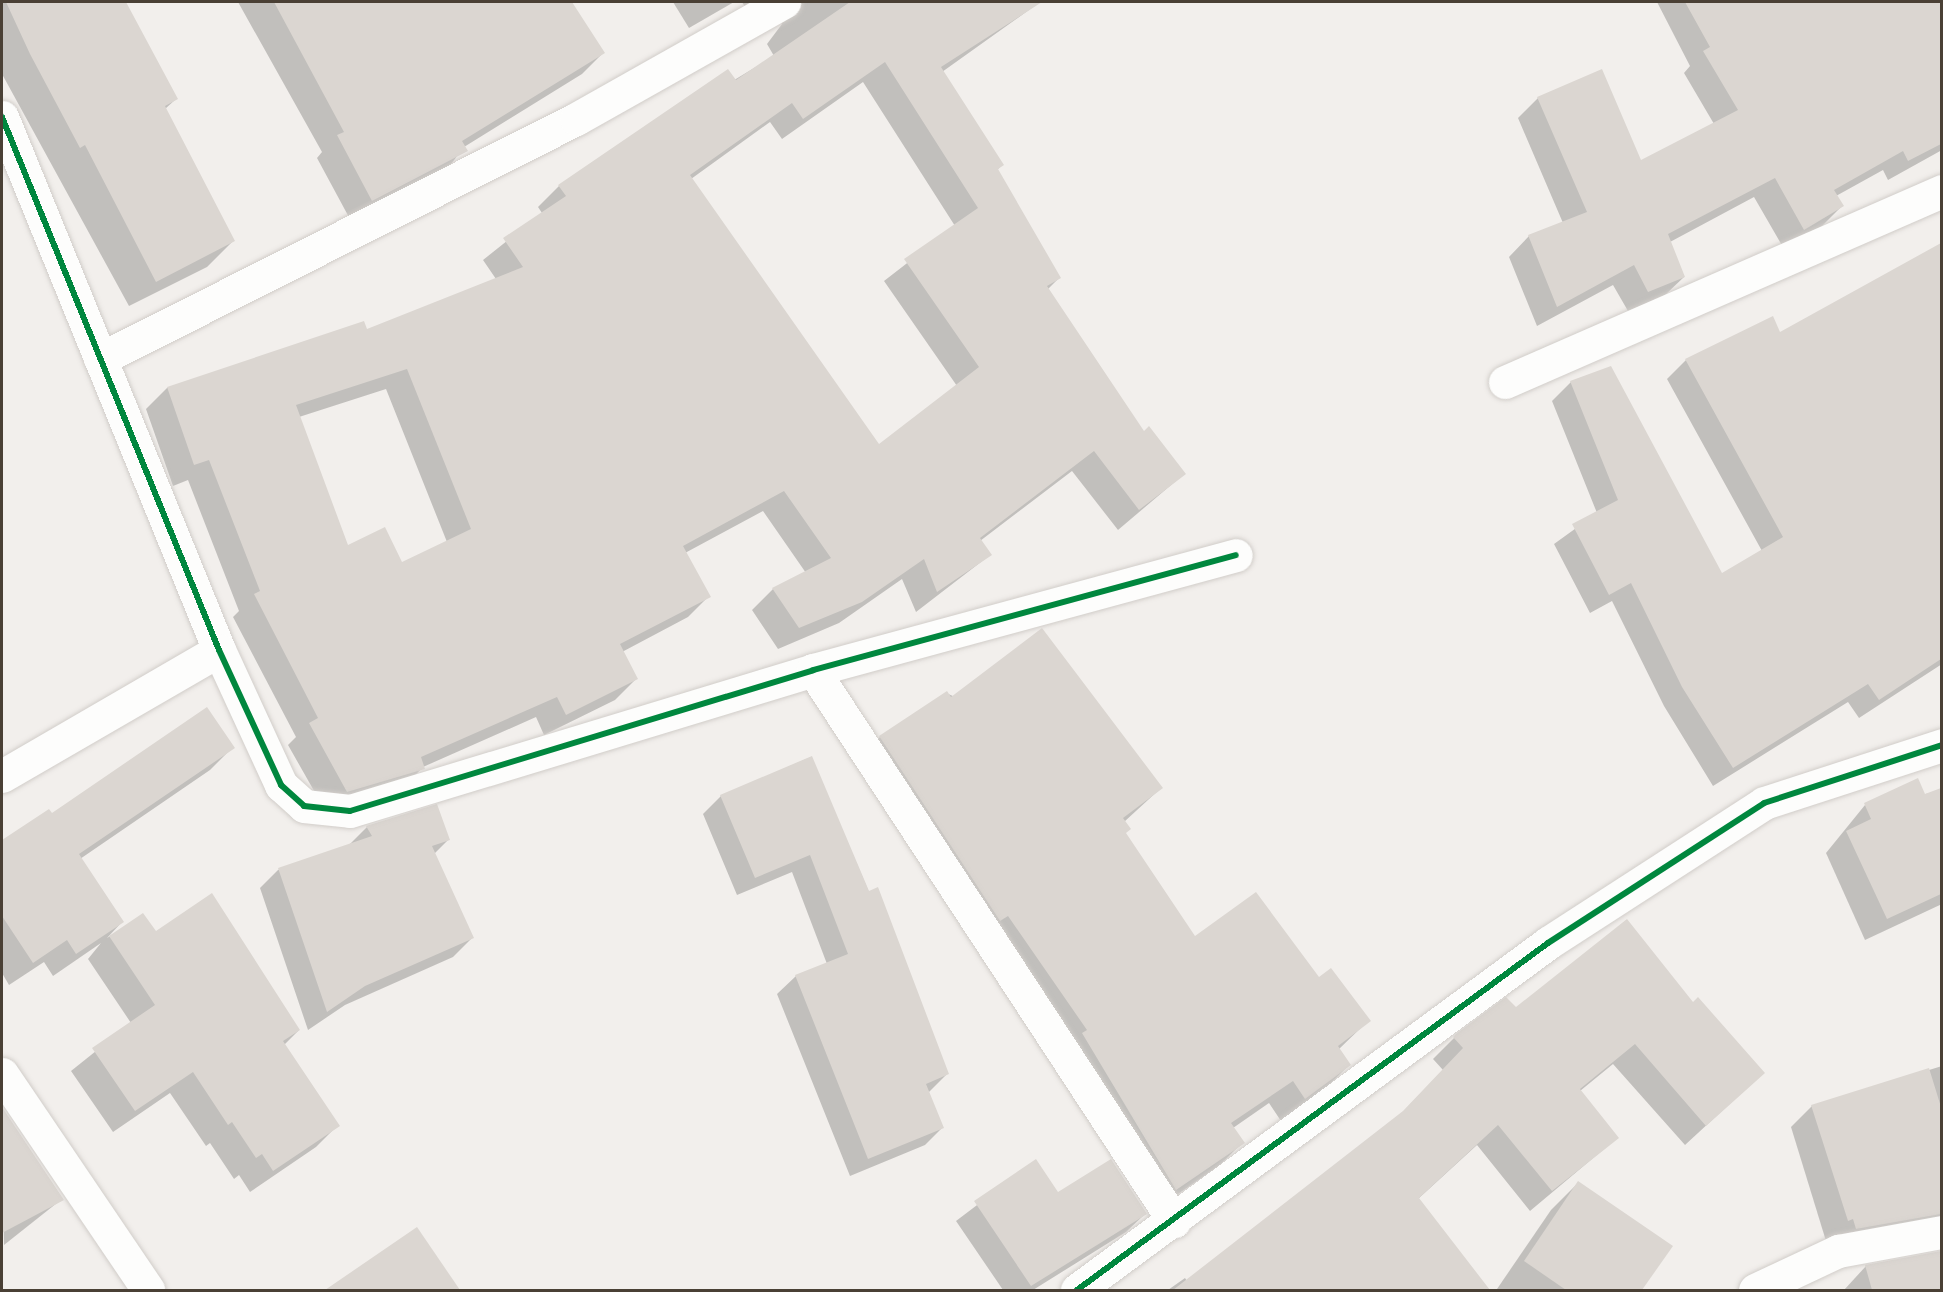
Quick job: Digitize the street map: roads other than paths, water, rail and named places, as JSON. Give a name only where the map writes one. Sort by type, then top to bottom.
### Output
[{"type":"street","points":[[100,359],[576,119],[784,2]]},
{"type":"street","points":[[2,117],[219,650],[281,785],[304,806],[350,811],[813,670],[1236,555]]},
{"type":"street","points":[[1504,382],[1941,191]]},
{"type":"street","points":[[2,776],[219,650]]},
{"type":"street","points":[[813,670],[1174,1221]]},
{"type":"street","points":[[1077,1290],[1174,1221],[1548,944],[1764,802],[1941,745]]},
{"type":"street","points":[[2,1074],[148,1290]]},
{"type":"street","points":[[1755,1290],[1838,1251],[1941,1232]]}]
